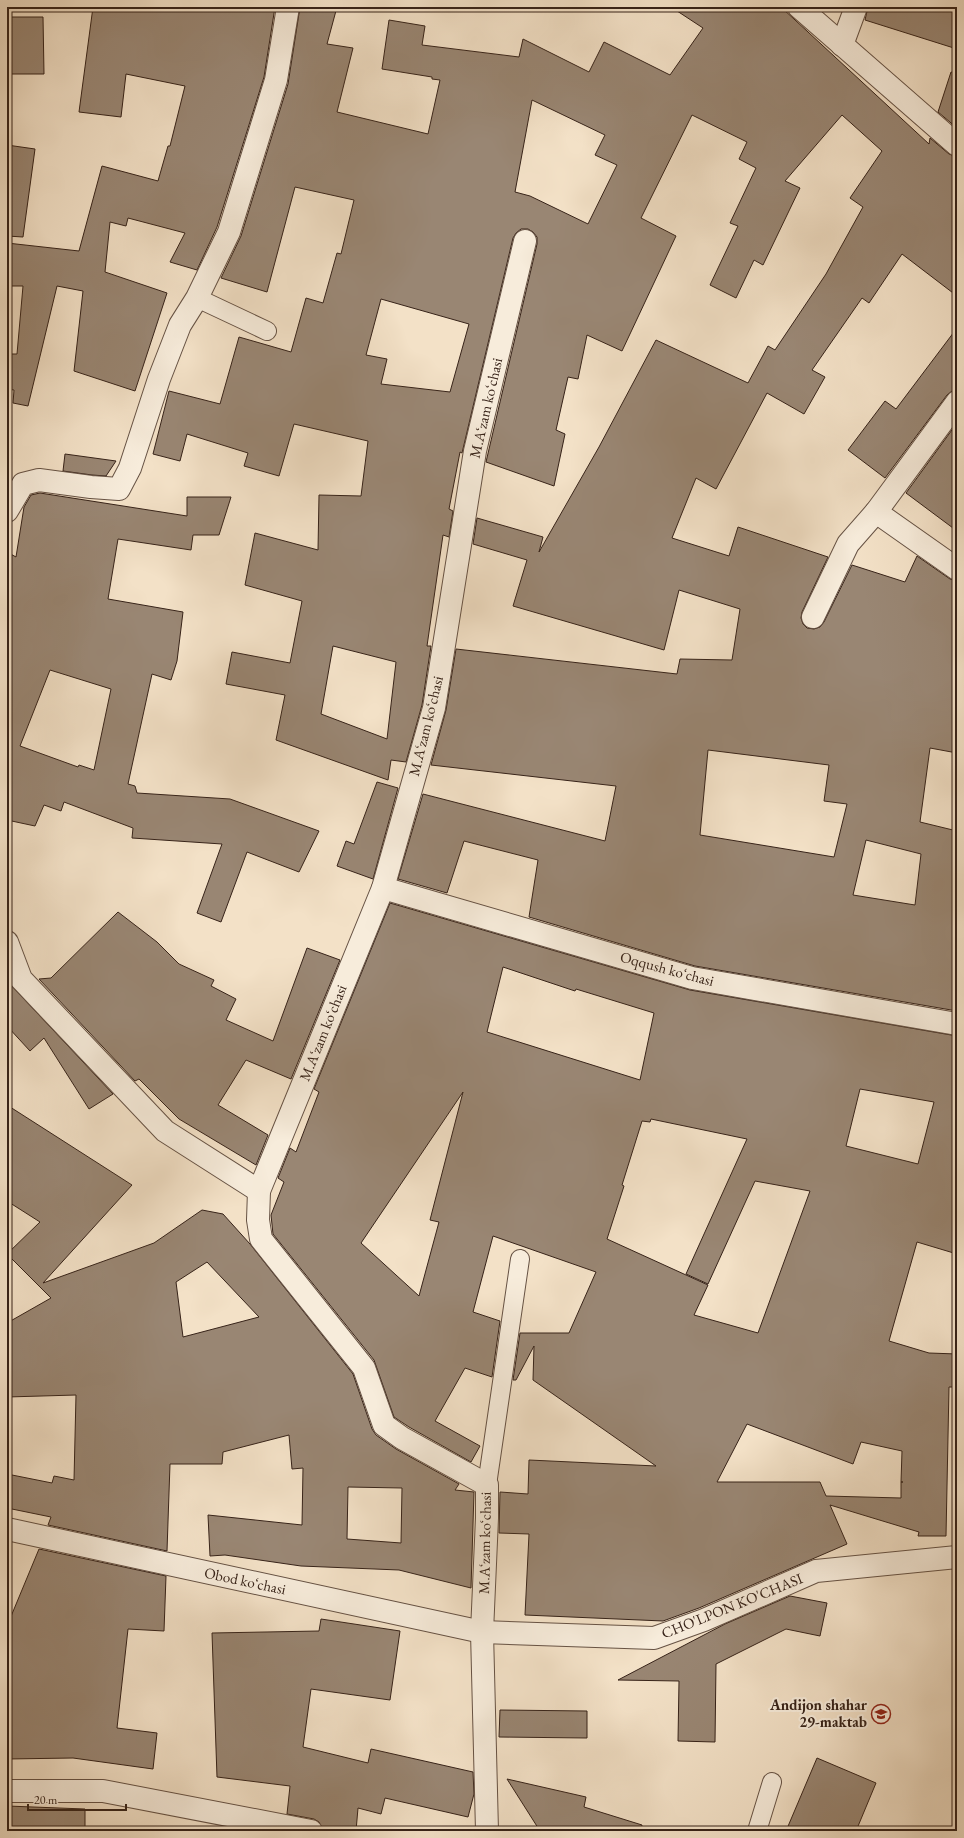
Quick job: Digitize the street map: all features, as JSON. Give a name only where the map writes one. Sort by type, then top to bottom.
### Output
[{"type":"street","points":[[7,511],[23,484],[39,480],[91,487],[118,488],[130,468],[159,379],[180,325],[197,298],[229,232],[276,80],[288,7]]},
{"type":"street","points":[[799,7],[957,145]]},
{"type":"street","points":[[842,45],[856,7]]},
{"type":"street","name":"M.Aʻzam koʻchasi","points":[[487,1831],[482,1632],[487,1485],[402,1438],[384,1425],[364,1368],[261,1239],[258,1220],[259,1191],[382,888],[434,708],[476,451],[525,241]]},
{"type":"street","points":[[813,617],[848,544],[876,512],[957,402]]},
{"type":"street","points":[[876,512],[957,569]]},
{"type":"street","name":"Oqqush koʻchasi","points":[[382,888],[692,978],[957,1024]]},
{"type":"street","points":[[7,942],[21,979],[165,1131],[259,1191]]},
{"type":"street","name":"Obod koʻchasi","points":[[7,1529],[482,1632]]},
{"type":"street","name":"CHO'LPON KO'CHASI","points":[[482,1632],[654,1638],[704,1620],[816,1571],[957,1558]]},
{"type":"street","points":[[7,1791],[103,1791],[311,1831]]},
{"type":"lane","points":[[197,298],[267,331]]},
{"type":"lane","points":[[487,1485],[520,1259]]},
{"type":"lane","points":[[757,1831],[772,1782]]},
{"type":"building","points":[[93,7],[275,7],[264,77],[217,227],[197,270],[170,262],[185,233],[128,218],[126,226],[110,222],[105,272],[167,293],[135,391],[74,371],[83,291],[57,286],[28,406],[13,403],[14,390],[7,389],[7,354],[17,354],[23,286],[7,286],[7,243],[79,251],[102,166],[158,181],[168,146],[170,146],[185,86],[126,74],[121,117],[79,112]]},
{"type":"building","points":[[300,7],[337,7],[327,44],[353,48],[337,112],[428,134],[440,80],[432,79],[432,77],[382,69],[389,20],[425,26],[422,45],[519,57],[523,39],[589,72],[604,42],[670,75],[703,28],[671,7],[781,7],[929,144],[930,138],[949,154],[957,157],[957,296],[902,254],[869,303],[862,298],[812,370],[825,377],[804,414],[767,393],[716,489],[696,478],[672,538],[729,556],[738,527],[828,557],[802,612],[801,618],[803,624],[807,628],[814,629],[820,627],[824,622],[852,565],[905,582],[917,556],[950,579],[957,581],[957,753],[930,748],[920,822],[957,831],[957,1011],[695,966],[529,917],[538,860],[464,841],[447,893],[398,879],[423,794],[605,841],[616,786],[431,765],[446,710],[456,649],[677,674],[680,659],[732,660],[740,609],[679,590],[664,650],[513,606],[527,560],[473,544],[477,518],[543,537],[539,552],[599,447],[656,340],[748,383],[768,346],[775,350],[826,274],[863,207],[850,198],[882,151],[842,115],[785,181],[800,188],[763,265],[754,260],[736,298],[710,285],[738,226],[730,223],[756,168],[739,159],[747,142],[692,115],[641,218],[676,236],[622,351],[587,335],[578,379],[568,377],[556,430],[565,434],[554,486],[486,462],[537,244],[537,237],[528,229],[521,229],[516,233],[513,238],[462,453],[460,452],[449,509],[453,511],[449,537],[443,535],[427,646],[431,646],[422,705],[406,762],[391,760],[388,780],[276,740],[285,695],[226,684],[232,652],[290,663],[302,601],[245,585],[255,533],[318,550],[319,495],[361,496],[368,441],[294,424],[279,476],[244,466],[248,453],[187,434],[180,461],[153,454],[169,391],[220,404],[239,337],[291,352],[306,298],[323,303],[337,253],[341,254],[354,200],[295,187],[267,292],[221,278],[241,236],[288,84]],"holes":[[[532,100],[605,135],[595,155],[617,165],[588,224],[530,196],[515,192]],[[381,299],[469,324],[450,392],[381,384],[387,359],[366,355]],[[333,646],[396,662],[387,739],[321,714]],[[708,750],[829,765],[824,801],[847,804],[834,857],[700,835]],[[866,840],[921,854],[915,905],[853,895]]]},
{"type":"building","points":[[868,7],[957,7],[957,49],[865,20]]},
{"type":"building","points":[[7,17],[43,17],[44,74],[7,74]]},
{"type":"building","points":[[951,72],[957,73],[957,128],[938,112]]},
{"type":"building","points":[[7,145],[35,149],[23,237],[7,236]]},
{"type":"building","points":[[957,328],[957,390],[952,391],[947,395],[885,478],[848,450],[885,401],[896,409]]},
{"type":"building","points":[[957,423],[957,531],[906,493]]},
{"type":"building","points":[[65,454],[116,461],[106,476],[92,475],[63,471]]},
{"type":"building","points":[[40,493],[187,516],[187,497],[231,497],[219,535],[193,535],[191,550],[118,539],[108,599],[183,612],[177,661],[171,680],[152,674],[128,784],[135,786],[137,793],[230,799],[319,831],[299,872],[247,852],[221,922],[197,913],[222,844],[132,838],[133,828],[64,802],[61,811],[44,805],[35,826],[7,820],[7,552],[16,557],[24,507],[31,495]],"holes":[[[50,670],[111,689],[94,770],[79,765],[78,767],[20,746]]]},
{"type":"building","points":[[377,782],[398,788],[373,879],[337,866],[346,841],[354,844]]},
{"type":"building","points":[[390,903],[690,990],[957,1036],[957,1254],[917,1242],[889,1341],[929,1353],[957,1354],[957,1387],[949,1387],[946,1536],[918,1536],[919,1532],[830,1505],[847,1544],[699,1608],[663,1621],[525,1615],[529,1534],[499,1533],[500,1492],[528,1494],[529,1460],[656,1466],[533,1380],[534,1346],[516,1380],[513,1380],[520,1333],[569,1333],[596,1272],[493,1236],[473,1312],[500,1321],[492,1377],[465,1368],[435,1421],[480,1446],[471,1462],[409,1427],[394,1417],[374,1360],[273,1234],[271,1215],[284,1182],[278,1178],[290,1148],[296,1152],[319,1092],[314,1089]],"holes":[[[503,967],[575,991],[576,989],[654,1013],[640,1080],[487,1032]],[[860,1089],[934,1102],[918,1164],[846,1146]],[[463,1092],[430,1220],[439,1222],[419,1296],[361,1243]],[[651,1119],[747,1139],[686,1274],[708,1284],[755,1181],[810,1191],[758,1333],[694,1315],[708,1285],[607,1239],[624,1186],[622,1185],[642,1121],[650,1122]],[[747,1424],[853,1464],[861,1442],[902,1451],[901,1498],[826,1496],[820,1482],[717,1482]]]},
{"type":"building","points":[[118,912],[157,942],[179,964],[214,980],[211,986],[236,999],[226,1020],[273,1041],[307,948],[340,960],[291,1079],[246,1060],[218,1105],[268,1135],[256,1165],[179,1119],[139,1079],[135,1081],[39,979],[51,978]]},
{"type":"building","points":[[7,984],[10,984],[113,1094],[89,1109],[44,1038],[30,1051],[7,1026]]},
{"type":"building","points":[[7,1105],[132,1185],[43,1283],[154,1243],[202,1210],[223,1214],[250,1244],[353,1374],[372,1429],[376,1435],[396,1449],[459,1484],[455,1490],[474,1492],[471,1588],[399,1570],[301,1566],[225,1555],[210,1556],[208,1515],[302,1525],[303,1468],[292,1469],[289,1435],[223,1452],[222,1464],[170,1464],[167,1551],[48,1525],[51,1517],[7,1508],[7,1474],[52,1483],[54,1476],[74,1480],[76,1395],[7,1397],[7,1323],[51,1298],[7,1254],[40,1222],[7,1201]],"holes":[[[207,1262],[259,1317],[183,1337],[176,1282]],[[348,1487],[402,1488],[401,1543],[347,1539]]]},
{"type":"building","points":[[39,1549],[166,1576],[164,1631],[128,1629],[117,1728],[157,1733],[153,1769],[73,1758],[7,1759],[7,1626]]},
{"type":"building","points":[[790,1596],[827,1603],[820,1636],[786,1629],[716,1664],[715,1742],[678,1741],[679,1681],[618,1680],[725,1624]]},
{"type":"building","points":[[321,1619],[400,1631],[390,1700],[311,1689],[303,1747],[368,1763],[371,1749],[473,1772],[474,1794],[468,1817],[385,1798],[381,1814],[358,1808],[356,1831],[323,1831],[319,1822],[314,1819],[287,1814],[290,1786],[217,1777],[212,1633],[319,1631]]},
{"type":"building","points":[[500,1710],[587,1711],[587,1738],[499,1737]]},
{"type":"building","points":[[817,1758],[876,1783],[856,1831],[786,1831]]},
{"type":"building","points":[[507,1779],[586,1797],[584,1807],[642,1825],[641,1831],[540,1831]]},
{"type":"building","points":[[7,1806],[85,1809],[85,1831],[7,1831]]},
{"type":"place","name":"Andijon shahar 29-maktab","points":[[881,1714]]}]
